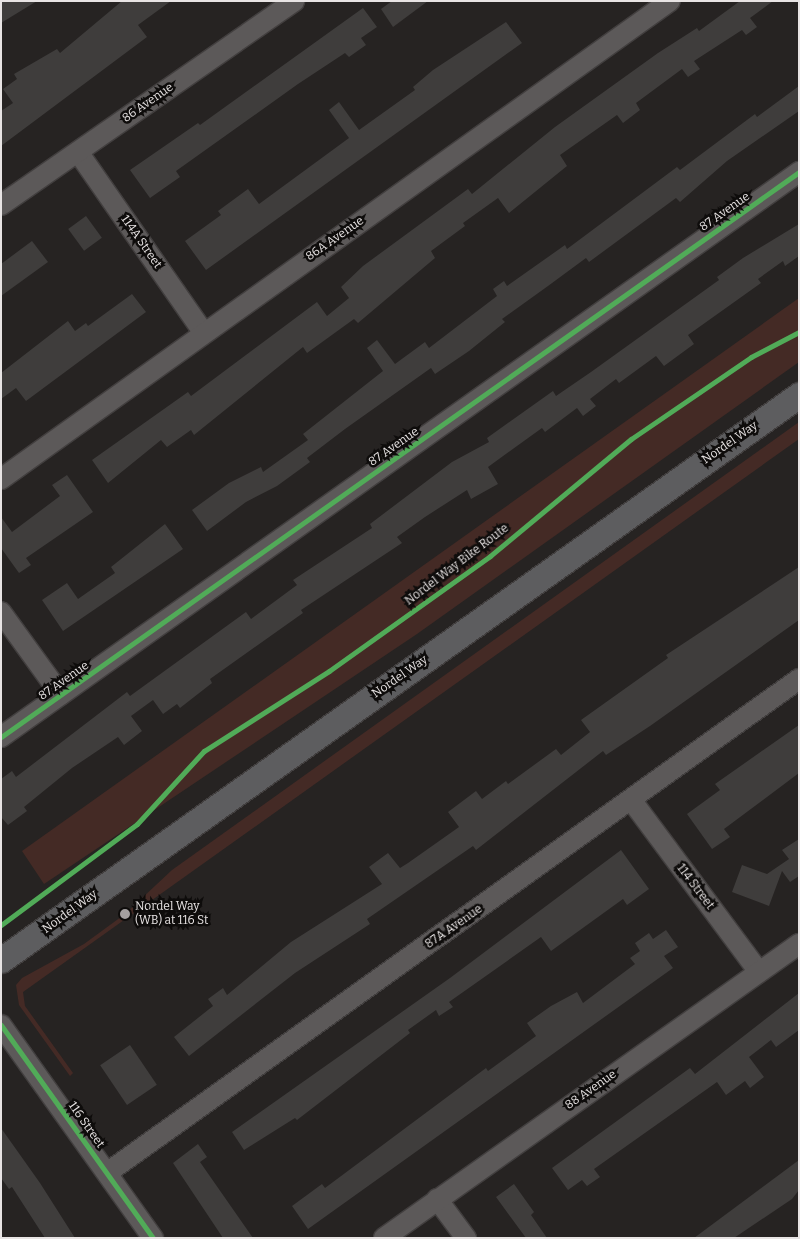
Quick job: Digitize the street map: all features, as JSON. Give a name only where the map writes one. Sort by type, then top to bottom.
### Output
[{"type":"main road","name":"Nordel Way","points":[[1,960],[799,395]]},
{"type":"street","name":"86 Avenue","points":[[1,205],[294,1]]},
{"type":"street","name":"86A Avenue","points":[[1,479],[203,332],[670,1]]},
{"type":"street","name":"114A Street","points":[[78,152],[203,332]]},
{"type":"street","name":"87 Avenue","points":[[1,737],[799,172]]},
{"type":"street","points":[[1,612],[61,695]]},
{"type":"street","name":"87A Avenue","points":[[107,1173],[632,801],[799,679]]},
{"type":"street","name":"114 Street","points":[[632,801],[759,972]]},
{"type":"street","name":"88 Avenue","points":[[384,1238],[799,944]]},
{"type":"street","name":"116 Street","points":[[1,1025],[153,1238]]},
{"type":"street","points":[[437,1199],[466,1238]]},
{"type":"shaded area","points":[[799,298],[799,362],[417,634],[44,884],[22,851]]},
{"type":"shaded area","points":[[799,422],[799,439],[23,992],[25,1006],[73,1073],[70,1076],[19,1005],[16,985],[22,978],[84,944],[125,914],[172,870]]},
{"type":"building","points":[[1,1],[37,1],[1,23]]},
{"type":"building","points":[[122,1],[171,1],[138,25],[147,37],[1,146],[1,111],[13,103],[3,89],[17,79],[14,74],[57,49],[60,53]]},
{"type":"building","points":[[392,1],[428,1],[393,27],[381,9]]},
{"type":"building","points":[[740,1],[773,1],[750,18],[757,27],[746,35],[742,30],[694,61],[700,69],[688,77],[682,69],[636,103],[640,110],[623,123],[617,115],[560,155],[567,166],[509,213],[498,198],[463,223],[465,226],[431,251],[435,258],[358,323],[354,319],[307,353],[303,347],[194,435],[191,430],[167,447],[161,440],[108,483],[92,460],[188,392],[191,396],[317,302],[327,316],[349,298],[341,287],[363,266],[468,189],[472,194],[555,127],[658,53],[697,28],[699,31]]},
{"type":"building","points":[[363,8],[377,27],[361,38],[366,45],[349,57],[345,53],[298,84],[176,171],[180,177],[150,198],[130,170],[198,123],[200,125]]},
{"type":"building","points":[[506,22],[522,43],[206,270],[185,241],[221,215],[218,211],[248,189],[259,204],[349,138],[329,110],[339,102],[359,130],[415,90],[413,87],[433,70]]},
{"type":"building","points":[[799,86],[799,111],[727,161],[680,202],[676,198],[589,262],[586,258],[502,319],[505,322],[469,351],[435,374],[431,368],[307,458],[310,462],[277,486],[246,502],[207,531],[192,510],[229,483],[261,467],[263,472],[308,440],[303,434],[383,371],[367,348],[377,340],[395,364],[425,342],[429,348],[497,296],[493,289],[504,281],[507,286],[565,245],[567,249],[677,167],[680,170],[755,114],[757,117]]},
{"type":"building","points":[[86,216],[102,238],[84,251],[68,229]]},
{"type":"building","points":[[799,224],[799,256],[785,266],[783,261],[758,279],[761,283],[688,335],[694,344],[664,366],[656,356],[619,383],[616,379],[590,399],[596,406],[583,416],[577,408],[545,432],[542,428],[488,467],[498,484],[471,499],[467,490],[425,517],[397,537],[402,543],[301,610],[303,613],[210,679],[212,683],[180,708],[177,704],[163,714],[153,700],[131,716],[142,731],[124,745],[118,737],[72,768],[24,807],[27,811],[8,825],[1,817],[1,779],[12,771],[16,777],[127,692],[130,696],[246,612],[251,619],[297,585],[293,580],[372,528],[370,524],[452,462],[489,442],[487,438],[553,391],[556,396],[719,280],[717,277],[743,258]]},
{"type":"building","points":[[32,241],[48,262],[1,296],[1,264]]},
{"type":"building","points":[[132,294],[146,312],[26,401],[16,388],[1,399],[1,373],[68,321],[75,331],[86,323],[88,326]]},
{"type":"building","points":[[67,475],[93,512],[26,558],[31,565],[19,573],[1,548],[1,517],[12,532],[60,496],[52,485]]},
{"type":"building","points":[[165,524],[183,549],[63,631],[42,600],[67,583],[78,599],[115,573],[111,567]]},
{"type":"building","points":[[799,567],[799,620],[650,726],[606,755],[603,751],[476,850],[473,846],[367,919],[370,924],[295,973],[189,1056],[174,1037],[213,1006],[208,999],[223,988],[227,995],[291,942],[382,884],[369,867],[388,853],[400,868],[408,863],[459,827],[448,812],[476,791],[482,799],[506,781],[508,784],[556,749],[561,755],[590,732],[581,720],[668,658],[666,655]]},
{"type":"building","points":[[799,725],[799,773],[724,829],[730,837],[712,849],[687,814],[720,790],[715,784]]},
{"type":"building","points":[[799,839],[799,876],[790,882],[782,871],[769,906],[732,892],[742,865],[767,874],[789,859],[782,850]]},
{"type":"building","points":[[621,850],[649,889],[627,905],[623,899],[551,951],[541,937],[449,1002],[453,1007],[439,1016],[436,1010],[408,1030],[410,1033],[297,1120],[295,1118],[244,1150],[232,1132],[450,978]]},
{"type":"building","points":[[666,930],[678,947],[664,956],[673,968],[308,1229],[292,1206],[322,1184],[325,1188],[486,1068],[488,1071],[536,1036],[527,1023],[551,1006],[577,992],[583,1003],[635,964],[630,958],[640,951],[635,943],[649,933],[653,939]]},
{"type":"building","points":[[799,993],[799,1030],[776,1047],[771,1040],[749,1057],[764,1077],[750,1088],[745,1081],[726,1095],[717,1082],[594,1169],[600,1177],[587,1186],[582,1180],[568,1190],[552,1168],[690,1068],[695,1074]]},
{"type":"building","points":[[130,1045],[157,1085],[127,1105],[100,1065]]},
{"type":"building","points":[[1,1128],[40,1183],[75,1238],[45,1238],[12,1187],[9,1189],[1,1178]]},
{"type":"building","points":[[198,1144],[207,1157],[200,1162],[253,1238],[223,1238],[173,1163]]},
{"type":"building","points":[[799,1160],[799,1190],[792,1199],[734,1238],[694,1238]]},
{"type":"building","points":[[514,1184],[534,1212],[531,1215],[547,1238],[526,1238],[496,1197]]},
{"type":"cycle path","points":[[1,737],[799,172]]},
{"type":"cycle path","name":"Nordel Way Bike Route","points":[[1,925],[137,824],[204,751],[329,671],[490,556],[631,439],[751,357],[799,332]]},
{"type":"cycle path","points":[[1,1025],[153,1238]]},
{"type":"place","name":"Nordel Way (WB) at 116 St","points":[[125,914]]}]
